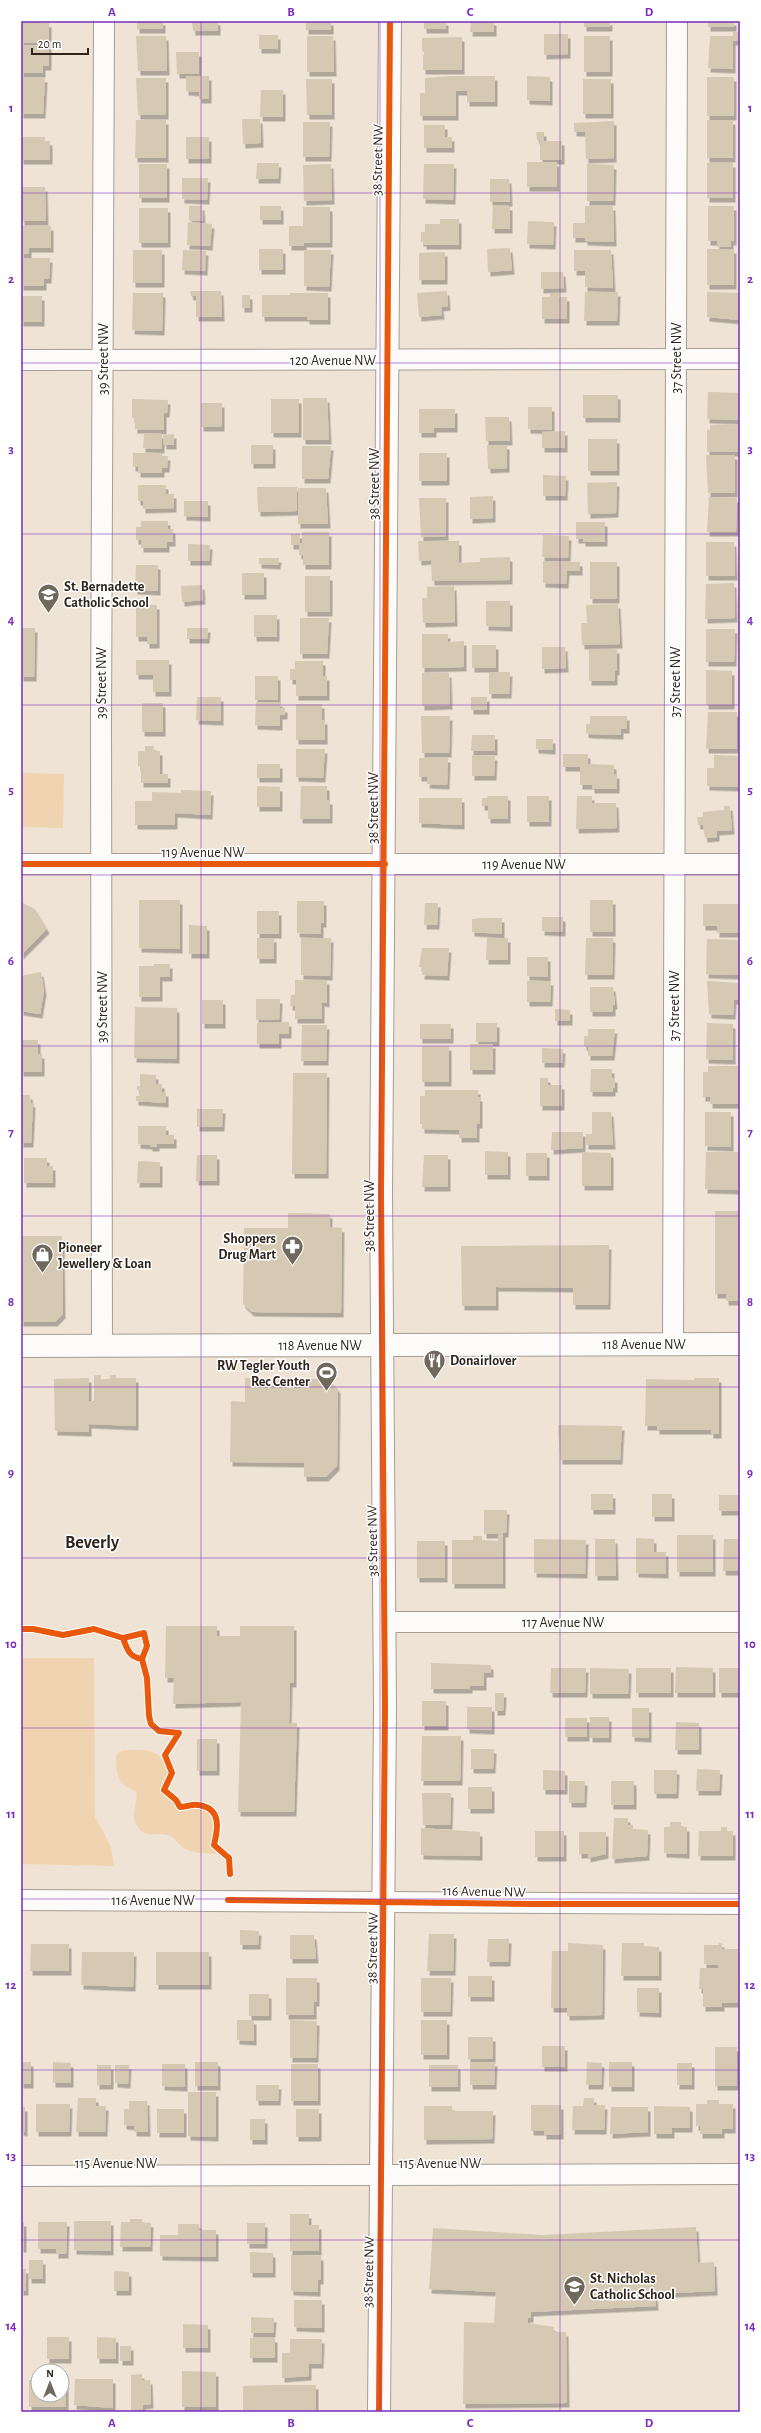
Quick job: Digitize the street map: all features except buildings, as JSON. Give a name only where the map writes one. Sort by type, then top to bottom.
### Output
[{"type":"street","name":"39 Street NW","points":[[102,1346],[103,864],[101,717],[104,360],[104,21]]},
{"type":"street","name":"38 Street NW","points":[[379,2412],[385,1902],[385,1622],[381,1345],[390,21]]},
{"type":"street","name":"37 Street NW","points":[[673,1344],[677,21]]},
{"type":"street","name":"120 Avenue NW","points":[[21,360],[740,360]]},
{"type":"street","name":"119 Avenue NW","points":[[21,864],[740,864]]},
{"type":"street","name":"118 Avenue NW","points":[[21,1346],[740,1344]]},
{"type":"street","name":"117 Avenue NW","points":[[385,1622],[740,1622]]},
{"type":"street","name":"116 Avenue NW","points":[[21,1900],[740,1904]]},
{"type":"street","name":"115 Avenue NW","points":[[21,2176],[740,2174]]},
{"type":"shaded area","points":[[21,773],[64,774],[63,828],[21,827]]},
{"type":"shaded area","points":[[21,1658],[94,1658],[95,1817],[111,1847],[114,1866],[21,1864]]},
{"type":"shaded area","points":[[125,1750],[152,1752],[162,1758],[169,1771],[163,1791],[174,1800],[180,1812],[190,1807],[196,1807],[205,1810],[215,1820],[217,1829],[212,1847],[217,1851],[217,1854],[200,1853],[187,1850],[174,1838],[165,1834],[147,1834],[142,1832],[134,1818],[134,1810],[137,1799],[136,1792],[121,1782],[117,1770],[117,1753]]},
{"type":"cycle path","points":[[379,2412],[385,1707],[381,1194],[390,21]]},
{"type":"cycle path","points":[[21,864],[385,864]]},
{"type":"cycle path","points":[[21,1629],[33,1629],[63,1635],[94,1629],[123,1638]]},
{"type":"cycle path","points":[[144,1633],[147,1646],[142,1659],[131,1654],[127,1649],[123,1638],[144,1633]]},
{"type":"cycle path","points":[[142,1659],[147,1678],[149,1716],[151,1724],[159,1731],[179,1733],[165,1755],[172,1773],[164,1790],[176,1800],[180,1807],[198,1805],[206,1807],[215,1815],[217,1832],[214,1845],[229,1858],[230,1874]]},
{"type":"cycle path","points":[[228,1900],[531,1904],[740,1904]]},
{"type":"place","name":"St. Bernadette Catholic School","points":[[48,614]]},
{"type":"place","name":"Shoppers Drug Mart","points":[[292,1266]]},
{"type":"place","name":"Pioneer Jewellery & Loan","points":[[42,1274]]},
{"type":"place","name":"Donairlover","points":[[435,1380]]},
{"type":"place","name":"RW Tegler Youth Rec Center","points":[[326,1392]]},
{"type":"place","name":"St. Nicholas Catholic School","points":[[575,2306]]},
{"type":"district","name":"Beverly","points":[[92,1542]]}]
